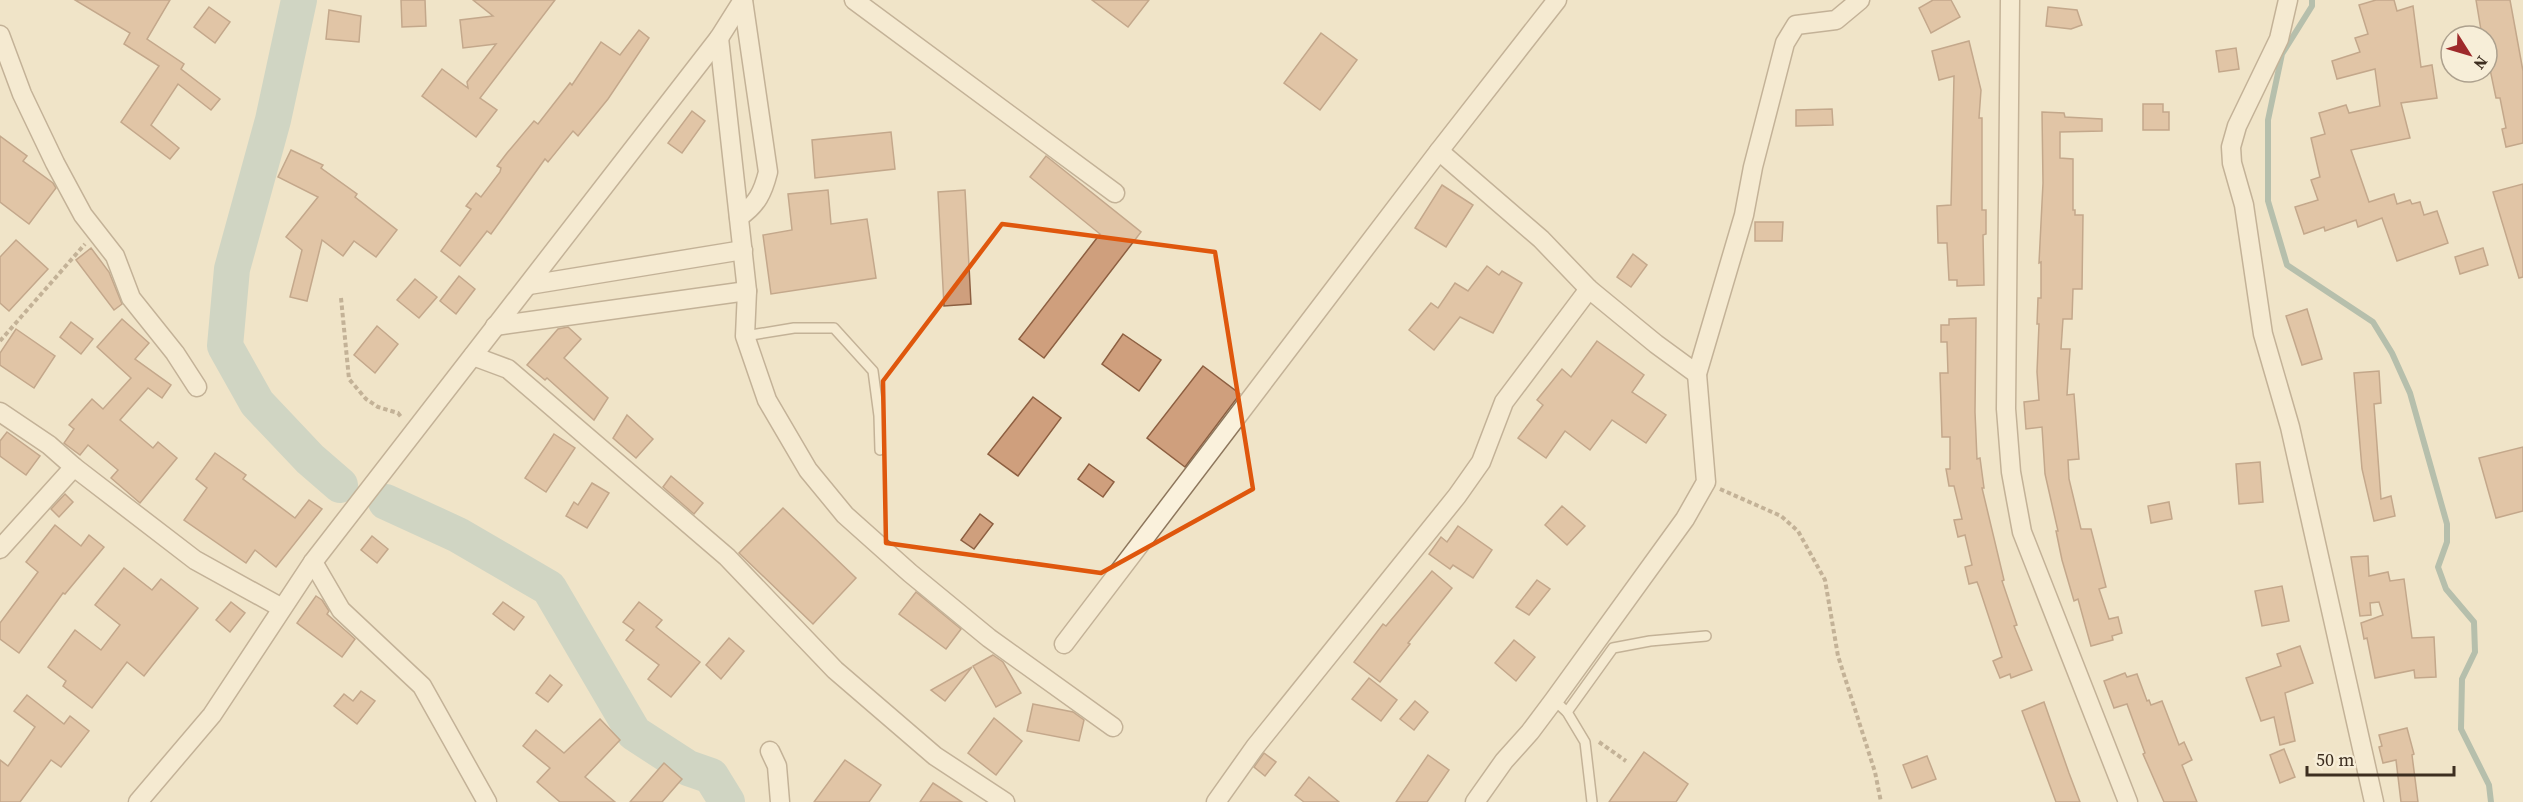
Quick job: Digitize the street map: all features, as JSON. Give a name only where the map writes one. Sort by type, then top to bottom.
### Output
[{"type":"street","points":[[138,802],[212,715],[313,562],[719,38],[743,0]]},
{"type":"street","points":[[739,217],[749,210],[762,195],[768,172],[743,0]]},
{"type":"street","points":[[854,0],[1116,193]]},
{"type":"street","points":[[1064,645],[1439,151],[1557,0]]},
{"type":"street","points":[[1475,802],[1504,761],[1530,732],[1560,706],[1706,482],[1697,374],[1744,215],[1753,166],[1785,43],[1796,24],[1836,20],[1860,0]]},
{"type":"street","points":[[2010,0],[2006,409],[2011,472],[2022,532],[2128,802]]},
{"type":"street","points":[[2288,0],[2279,39],[2237,126],[2231,147],[2232,163],[2244,205],[2263,334],[2290,427],[2374,802]]},
{"type":"street","points":[[0,35],[22,94],[55,163],[83,214],[115,256],[131,298],[175,353],[197,387]]},
{"type":"street","points":[[719,38],[747,291],[745,336],[767,400],[808,470],[845,515],[910,573],[989,638],[1113,727]]},
{"type":"street","points":[[1439,151],[1541,239],[1589,289],[1697,374]]},
{"type":"street","points":[[529,285],[743,250]]},
{"type":"street","points":[[1216,802],[1255,747],[1457,496],[1481,462],[1504,402],[1589,289]]},
{"type":"street","points":[[495,326],[747,291]]},
{"type":"street","points":[[473,356],[508,369],[727,557],[835,670],[935,756],[1005,802]]},
{"type":"street","points":[[0,412],[49,445],[74,467],[195,560],[282,608]]},
{"type":"street","points":[[0,549],[74,467]]},
{"type":"street","points":[[313,562],[341,610],[422,686],[488,802]]},
{"type":"street","points":[[770,751],[777,766],[780,802]]},
{"type":"lane","points":[[745,336],[794,328],[834,328],[873,371],[879,416],[880,450]]},
{"type":"lane","points":[[1592,802],[1585,742],[1560,706],[1613,648],[1650,641],[1706,636]]},
{"type":"path","points":[[0,340],[76,251],[96,233]]},
{"type":"path","points":[[341,298],[349,379],[366,399],[378,407],[398,413],[416,431]]},
{"type":"path","points":[[1706,482],[1781,516],[1798,531],[1825,580],[1838,656],[1875,772],[1881,802]]},
{"type":"path","points":[[1578,730],[1626,761]]},
{"type":"highlighted area","points":[[1002,224],[1215,252],[1253,489],[1101,573],[886,543],[883,381]]},
{"type":"building","points":[[75,0],[170,0],[147,39],[184,64],[181,69],[220,99],[211,110],[178,84],[151,125],[179,148],[170,159],[121,122],[159,66],[124,44],[130,33]]},
{"type":"building","points":[[401,0],[425,0],[426,26],[402,27]]},
{"type":"building","points":[[473,0],[555,0],[480,98],[497,110],[476,137],[422,96],[442,69],[468,88],[467,82],[496,44],[463,48],[460,20],[493,16]]},
{"type":"building","points":[[1092,0],[1149,0],[1128,27]]},
{"type":"building","points":[[1933,0],[1951,0],[1960,17],[1931,33],[1919,8]]},
{"type":"building","points":[[2376,0],[2394,0],[2397,11],[2413,6],[2421,67],[2432,65],[2437,98],[2401,103],[2410,138],[2351,150],[2369,202],[2394,194],[2397,204],[2410,200],[2412,204],[2420,202],[2424,215],[2437,211],[2448,243],[2397,261],[2382,218],[2358,227],[2356,220],[2325,231],[2324,227],[2304,234],[2295,207],[2318,200],[2311,180],[2320,177],[2311,138],[2325,134],[2319,113],[2346,105],[2349,113],[2380,106],[2375,69],[2337,79],[2332,61],[2360,52],[2355,38],[2368,34],[2359,5]]},
{"type":"building","points":[[2476,0],[2510,0],[2523,71],[2523,143],[2506,147],[2502,129],[2506,128],[2500,98],[2496,98],[2493,84],[2499,84],[2499,24],[2480,24]]},
{"type":"building","points":[[209,7],[230,22],[215,43],[194,27]]},
{"type":"building","points":[[2048,7],[2077,10],[2082,25],[2071,29],[2046,26]]},
{"type":"building","points":[[329,10],[361,16],[359,42],[326,39]]},
{"type":"building","points":[[639,30],[649,38],[608,99],[578,136],[573,131],[548,162],[545,159],[491,234],[487,231],[460,266],[441,251],[471,209],[466,206],[476,193],[481,197],[500,172],[501,168],[497,166],[507,153],[534,121],[538,124],[570,83],[572,85],[601,42],[620,55]]},
{"type":"building","points":[[1321,33],[1357,60],[1320,110],[1284,83]]},
{"type":"building","points":[[1969,41],[1981,90],[1979,118],[1982,118],[1982,210],[1986,210],[1986,234],[1983,235],[1984,285],[1957,286],[1957,280],[1949,280],[1947,243],[1938,243],[1937,206],[1951,205],[1954,76],[1939,80],[1932,51]]},
{"type":"building","points":[[2236,48],[2239,69],[2219,72],[2216,51]]},
{"type":"building","points":[[2143,104],[2163,104],[2163,112],[2169,112],[2169,130],[2143,130]]},
{"type":"building","points":[[1832,109],[1833,125],[1796,126],[1796,110]]},
{"type":"building","points":[[692,111],[705,121],[682,153],[668,143]]},
{"type":"building","points":[[2042,112],[2064,113],[2065,117],[2102,119],[2102,131],[2060,132],[2060,158],[2073,159],[2073,210],[2075,210],[2075,215],[2083,215],[2082,289],[2073,289],[2072,319],[2063,319],[2061,349],[2070,349],[2067,395],[2074,394],[2079,459],[2068,460],[2069,479],[2081,529],[2091,529],[2106,587],[2099,589],[2109,619],[2118,617],[2122,633],[2112,636],[2113,640],[2091,646],[2078,599],[2074,601],[2062,560],[2045,474],[2042,427],[2026,429],[2024,402],[2039,400],[2037,372],[2039,324],[2037,324],[2038,298],[2041,298],[2041,262],[2039,263],[2043,183]]},
{"type":"building","points":[[891,132],[895,169],[815,178],[812,140]]},
{"type":"building","points":[[0,136],[27,156],[23,161],[53,183],[56,188],[29,224],[0,202]]},
{"type":"building","points":[[291,150],[323,165],[321,168],[357,194],[355,197],[397,230],[376,257],[354,241],[343,256],[322,240],[307,301],[290,297],[302,250],[286,237],[318,197],[278,177]]},
{"type":"building","points":[[1046,156],[1141,232],[1044,358],[1019,339],[1100,234],[1030,177]]},
{"type":"building","points":[[2523,184],[2523,277],[2519,278],[2493,192]]},
{"type":"building","points":[[1442,185],[1473,205],[1446,247],[1415,228]]},
{"type":"building","points":[[828,190],[831,224],[867,219],[876,278],[771,294],[763,235],[792,230],[788,194]]},
{"type":"building","points":[[965,190],[971,304],[944,306],[938,192]]},
{"type":"building","points":[[1755,222],[1783,222],[1782,241],[1755,241]]},
{"type":"building","points":[[16,240],[48,269],[9,311],[0,303],[0,257]]},
{"type":"building","points":[[91,248],[109,272],[122,304],[114,310],[76,260]]},
{"type":"building","points":[[2483,248],[2488,265],[2460,274],[2455,257]]},
{"type":"building","points":[[1633,254],[1647,265],[1631,287],[1617,277]]},
{"type":"building","points":[[1487,266],[1499,275],[1502,271],[1522,283],[1493,333],[1460,317],[1434,350],[1409,330],[1431,303],[1438,308],[1455,283],[1468,291]]},
{"type":"building","points":[[459,276],[475,289],[456,314],[440,301]]},
{"type":"building","points":[[415,279],[437,297],[419,318],[397,300]]},
{"type":"building","points":[[2307,309],[2322,359],[2302,365],[2286,316]]},
{"type":"building","points":[[1976,318],[1977,459],[1980,458],[1984,488],[1982,488],[2004,580],[2002,581],[2017,625],[2014,626],[2032,670],[2011,678],[2010,674],[2000,678],[1993,661],[2002,657],[1979,587],[1977,582],[1969,584],[1965,567],[1972,565],[1965,535],[1958,537],[1954,520],[1962,519],[1954,486],[1949,486],[1946,469],[1950,469],[1950,437],[1942,437],[1940,373],[1948,373],[1947,342],[1941,342],[1941,325],[1949,325],[1949,319]]},
{"type":"building","points":[[122,319],[149,343],[135,359],[171,385],[162,398],[148,388],[120,420],[153,448],[158,442],[177,458],[140,503],[111,478],[118,470],[88,445],[80,455],[64,443],[74,429],[69,425],[92,399],[103,409],[131,378],[97,347]]},
{"type":"building","points":[[71,322],[93,339],[81,354],[60,337]]},
{"type":"building","points":[[377,326],[398,344],[375,373],[354,355]]},
{"type":"building","points":[[568,327],[581,339],[564,358],[608,398],[594,420],[547,378],[545,380],[527,365],[558,329]]},
{"type":"building","points":[[16,329],[55,356],[34,388],[0,365],[0,353]]},
{"type":"building","points":[[1123,334],[1161,360],[1139,391],[1102,364]]},
{"type":"building","points":[[1597,341],[1644,375],[1632,392],[1666,415],[1646,443],[1612,420],[1590,450],[1565,431],[1546,458],[1518,438],[1543,405],[1537,400],[1562,369],[1571,377]]},
{"type":"building","points":[[1203,366],[1240,394],[1185,467],[1147,438]]},
{"type":"building","points":[[2379,371],[2381,403],[2374,404],[2381,499],[2391,496],[2395,516],[2374,521],[2362,469],[2354,373]]},
{"type":"building","points":[[1033,397],[1061,418],[1018,476],[988,454]]},
{"type":"building","points":[[627,415],[653,439],[636,458],[613,438]]},
{"type":"building","points":[[7,432],[40,456],[26,475],[0,456],[0,441]]},
{"type":"building","points":[[554,434],[575,448],[546,492],[525,478]]},
{"type":"building","points":[[2523,447],[2523,511],[2496,518],[2479,458]]},
{"type":"building","points":[[215,453],[246,475],[243,479],[295,518],[309,500],[322,509],[276,567],[255,550],[246,563],[184,520],[207,488],[196,479]]},
{"type":"building","points":[[2260,462],[2263,502],[2239,504],[2236,464]]},
{"type":"building","points":[[1089,464],[1114,482],[1103,497],[1078,479]]},
{"type":"building","points":[[671,476],[703,503],[694,514],[663,487]]},
{"type":"building","points":[[592,483],[609,493],[587,528],[566,516],[574,502],[578,505]]},
{"type":"building","points":[[65,494],[73,502],[59,517],[51,509]]},
{"type":"building","points":[[2169,502],[2172,519],[2151,523],[2148,506]]},
{"type":"building","points":[[1562,506],[1585,526],[1567,545],[1545,525]]},
{"type":"building","points":[[783,508],[856,578],[813,624],[739,553]]},
{"type":"building","points":[[980,514],[993,524],[974,549],[961,540]]},
{"type":"building","points":[[55,525],[81,546],[89,535],[104,547],[65,594],[63,593],[19,653],[0,639],[0,623],[38,572],[26,562]]},
{"type":"building","points":[[1458,526],[1492,550],[1473,578],[1453,565],[1450,569],[1429,554],[1441,537],[1447,542]]},
{"type":"building","points":[[372,536],[388,549],[377,563],[361,550]]},
{"type":"building","points":[[2368,556],[2369,576],[2388,572],[2390,581],[2404,579],[2412,638],[2434,637],[2436,677],[2415,678],[2414,670],[2375,678],[2367,638],[2364,639],[2361,623],[2383,615],[2379,602],[2370,603],[2371,615],[2360,616],[2351,557]]},
{"type":"building","points":[[124,568],[152,590],[161,579],[198,608],[144,676],[127,662],[92,708],[63,686],[66,681],[48,667],[75,630],[101,650],[120,625],[95,605]]},
{"type":"building","points":[[1432,571],[1452,588],[1380,682],[1354,662],[1383,624],[1386,626]]},
{"type":"building","points":[[1537,580],[1550,589],[1529,615],[1516,607]]},
{"type":"building","points":[[2282,586],[2289,621],[2262,626],[2255,591]]},
{"type":"building","points":[[916,592],[961,629],[946,649],[899,614]]},
{"type":"building","points":[[316,596],[322,600],[329,611],[327,614],[355,639],[342,657],[297,623]]},
{"type":"building","points":[[231,602],[245,613],[230,632],[216,620]]},
{"type":"building","points":[[503,602],[524,617],[514,630],[493,614]]},
{"type":"building","points":[[639,602],[662,620],[656,627],[700,662],[671,697],[648,679],[659,665],[626,640],[634,630],[623,622]]},
{"type":"building","points":[[729,638],[744,651],[721,679],[706,665]]},
{"type":"building","points":[[1514,640],[1535,657],[1516,681],[1495,663]]},
{"type":"building","points":[[2300,646],[2313,683],[2285,693],[2295,741],[2280,745],[2274,717],[2261,721],[2246,678],[2281,666],[2277,654]]},
{"type":"building","points":[[993,655],[1003,662],[1021,693],[996,707],[973,666]]},
{"type":"building","points":[[972,667],[945,701],[931,690]]},
{"type":"building","points":[[2125,673],[2127,677],[2137,674],[2147,701],[2149,700],[2151,705],[2162,701],[2179,745],[2184,742],[2192,760],[2182,765],[2197,802],[2164,802],[2143,754],[2145,753],[2127,704],[2114,708],[2104,681]]},
{"type":"building","points":[[550,675],[562,685],[548,702],[536,693]]},
{"type":"building","points":[[1369,678],[1397,700],[1381,721],[1352,699]]},
{"type":"building","points":[[361,691],[375,701],[357,724],[334,706],[344,694],[353,701]]},
{"type":"building","points":[[27,695],[64,724],[70,716],[89,731],[61,767],[51,760],[20,802],[0,802],[0,760],[8,766],[35,727],[14,711]]},
{"type":"building","points":[[1415,701],[1428,712],[1414,730],[1400,719]]},
{"type":"building","points":[[2044,702],[2080,802],[2056,802],[2022,711]]},
{"type":"building","points":[[1033,704],[1073,712],[1084,720],[1079,741],[1027,731]]},
{"type":"building","points":[[994,718],[1022,741],[996,775],[968,753]]},
{"type":"building","points":[[600,719],[620,740],[585,777],[615,802],[560,802],[537,782],[550,768],[523,746],[536,730],[564,753]]},
{"type":"building","points":[[2407,728],[2414,754],[2412,755],[2418,802],[2401,802],[2396,760],[2383,763],[2379,747],[2382,746],[2379,735]]},
{"type":"building","points":[[2284,749],[2295,777],[2280,783],[2270,755]]},
{"type":"building","points":[[1644,752],[1688,784],[1676,802],[1609,802]]},
{"type":"building","points":[[1264,753],[1276,762],[1265,776],[1254,767]]},
{"type":"building","points":[[1428,755],[1449,770],[1427,802],[1396,802]]},
{"type":"building","points":[[1927,756],[1936,779],[1912,788],[1903,765]]},
{"type":"building","points":[[845,760],[881,785],[869,802],[814,802]]},
{"type":"building","points":[[664,763],[682,779],[662,802],[630,802]]},
{"type":"building","points":[[1309,777],[1339,802],[1304,802],[1295,795]]},
{"type":"building","points":[[933,783],[962,802],[920,802]]},
{"type":"waterway","points":[[299,0],[273,120],[232,269],[225,346],[257,403],[310,459],[340,485]]},
{"type":"waterway","points":[[2312,0],[2312,6],[2282,54],[2268,120],[2268,201],[2287,265],[2373,322],[2392,353],[2410,393],[2447,524],[2447,542],[2438,567],[2446,589],[2474,622],[2475,652],[2462,679],[2461,729],[2489,785],[2491,802]]},
{"type":"waterway","points":[[386,502],[458,535],[549,588],[634,733],[688,768],[711,776],[727,802]]}]
